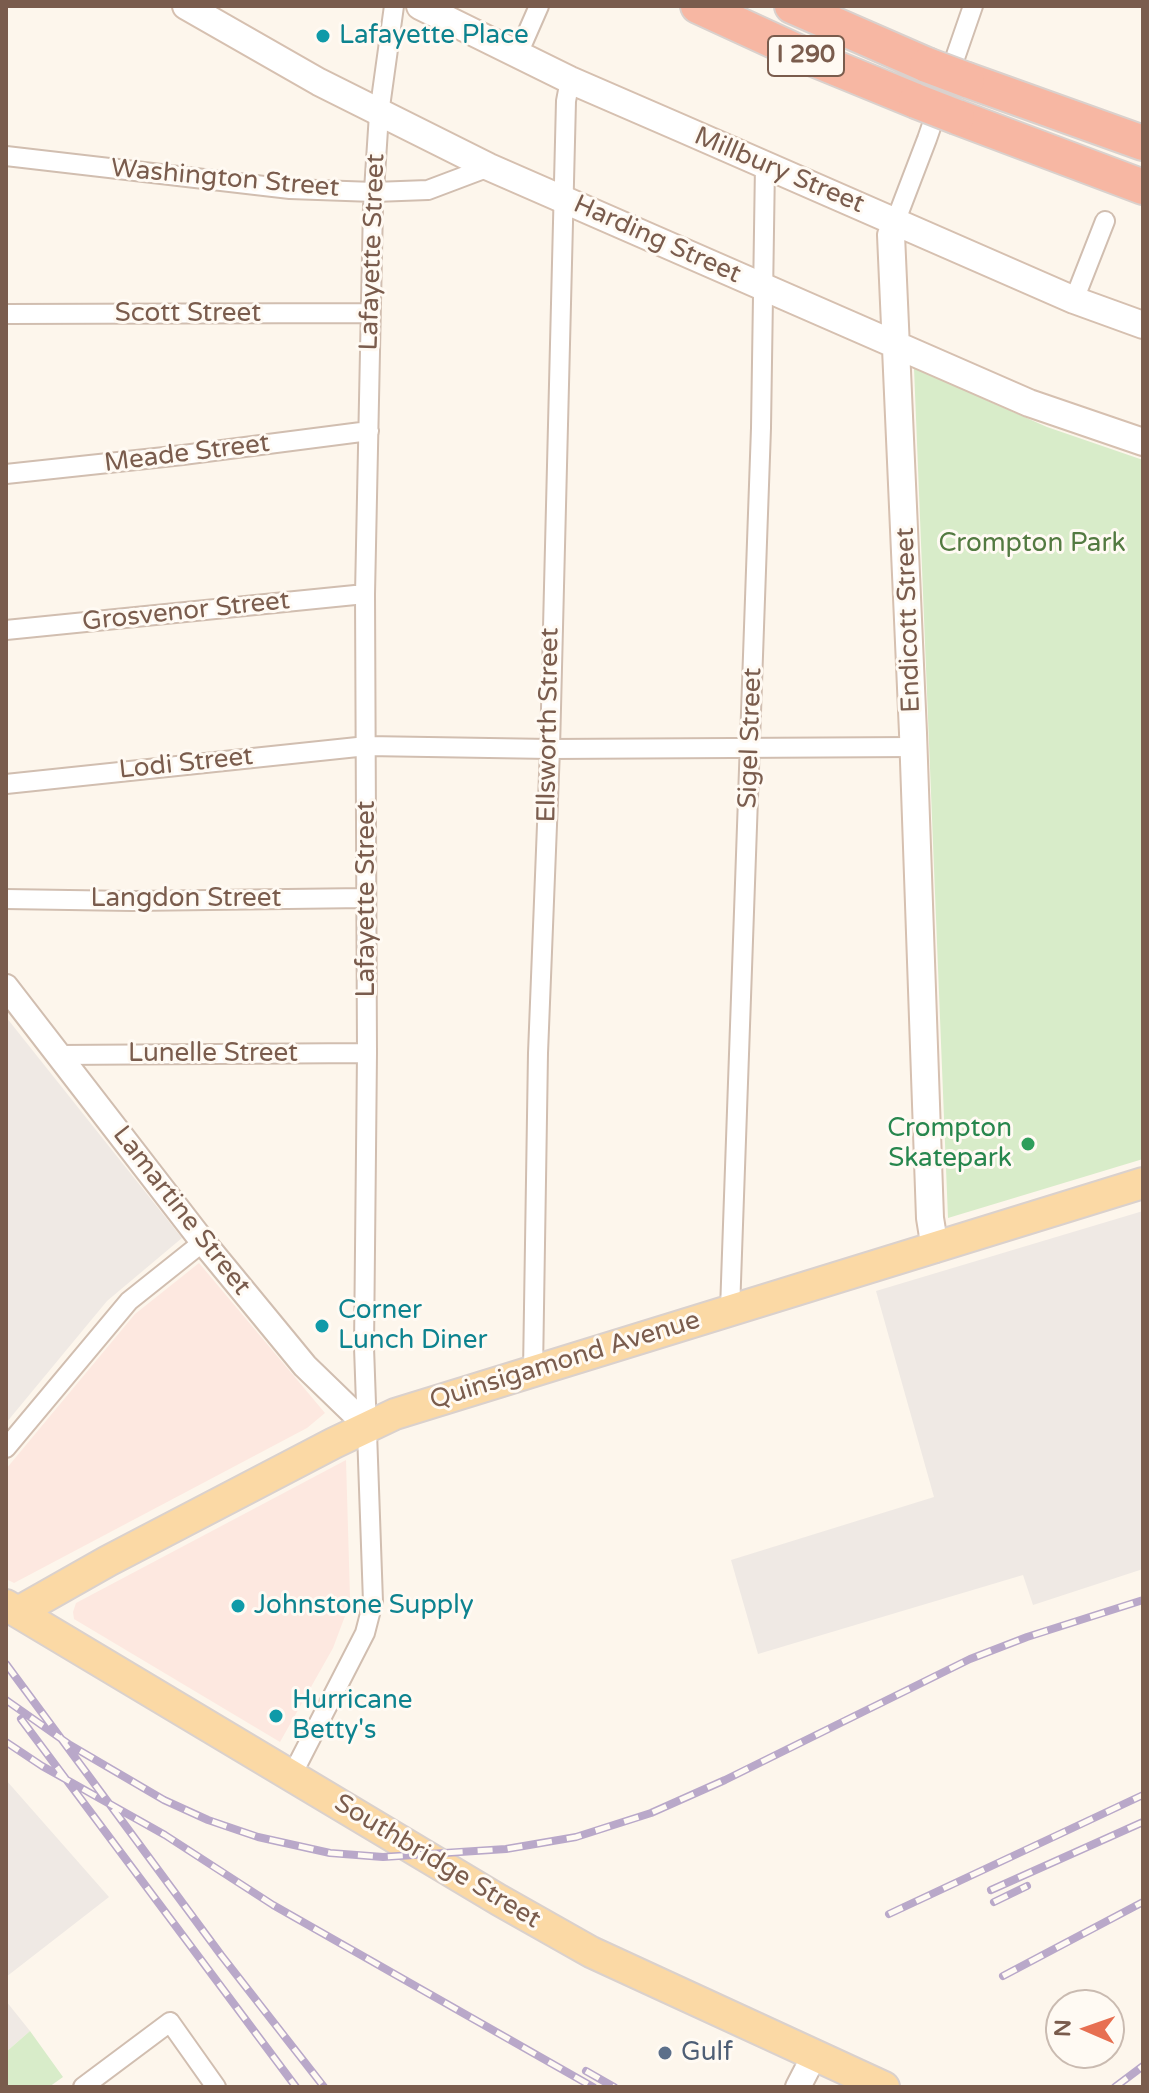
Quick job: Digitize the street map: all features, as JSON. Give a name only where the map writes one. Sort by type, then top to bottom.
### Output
[{"type":"highway","name":"I 290","points":[[698,6],[916,101],[1143,187]]},
{"type":"highway","name":"I 290","points":[[792,6],[927,65],[1143,143]]},
{"type":"highway","points":[[817,6],[927,65]]},
{"type":"main road","name":"Harding Street","points":[[186,6],[379,114],[489,167],[1029,403],[1143,442]]},
{"type":"main road","name":"Millbury Street","points":[[420,6],[570,80],[1074,300],[1143,325]]},
{"type":"main road","name":"Endicott Street","points":[[896,220],[891,235],[914,747],[930,1218],[935,1249]]},
{"type":"main road","name":"Quinsigamond Avenue","points":[[12,1609],[367,1426],[419,1406],[1143,1183]]},
{"type":"main road","name":"Southbridge Street","points":[[12,1609],[591,1952],[884,2087]]},
{"type":"street","name":"Lafayette Street","points":[[292,1775],[361,1643],[371,1613],[374,1576],[364,1334],[367,1053],[365,594],[374,192],[379,114],[394,6]]},
{"type":"street","points":[[518,54],[539,6]]},
{"type":"street","name":"Endicott Street","points":[[896,220],[973,6]]},
{"type":"street","name":"Ellsworth Street","points":[[533,1371],[538,1053],[550,749],[566,101],[570,80]]},
{"type":"street","name":"Washington Street","points":[[6,156],[290,189],[374,192],[428,190],[489,167]]},
{"type":"street","name":"Sigel Street","points":[[730,1310],[761,428],[765,165]]},
{"type":"street","points":[[1074,300],[1105,221]]},
{"type":"street","name":"Scott Street","points":[[6,314],[369,313]]},
{"type":"street","name":"Meade Street","points":[[6,474],[369,431]]},
{"type":"street","name":"Grosvenor Street","points":[[6,630],[365,594]]},
{"type":"street","name":"Lodi Street","points":[[6,784],[367,746],[550,749],[914,747]]},
{"type":"street","name":"Langdon Street","points":[[6,899],[365,898]]},
{"type":"street","name":"Lamartine Street","points":[[6,987],[203,1242],[305,1366],[367,1426]]},
{"type":"street","name":"Lunelle Street","points":[[59,1055],[367,1053]]},
{"type":"street","points":[[6,1448],[129,1301],[203,1242]]},
{"type":"street","points":[[83,2087],[170,2022],[216,2087]]},
{"type":"street","points":[[798,2087],[814,2056]]},
{"type":"shaded area","points":[[6,1017],[182,1238],[107,1301],[6,1423]]},
{"type":"shaded area","points":[[1143,1211],[1143,1569],[1033,1605],[1023,1575],[758,1654],[731,1560],[934,1497],[876,1291]]},
{"type":"shaded area","points":[[199,1263],[325,1413],[307,1428],[14,1583],[6,1579],[6,1469],[135,1314]]},
{"type":"shaded area","name":"Johnstone Supply","points":[[346,1460],[348,1608],[333,1648],[280,1742],[74,1619],[76,1603]]},
{"type":"shaded area","points":[[6,1780],[109,1897],[6,1977]]},
{"type":"shaded area","points":[[6,2001],[30,2031],[6,2052]]},
{"type":"green space","name":"Crompton Park","points":[[914,368],[1047,427],[1143,460],[1143,1159],[948,1218]]},
{"type":"green space","points":[[30,2031],[63,2077],[49,2087],[6,2087],[6,2052]]},
{"type":"railway","points":[[6,1700],[70,1745],[164,1800],[208,1820],[258,1837],[330,1853],[383,1857],[506,1849],[576,1837],[651,1813],[725,1780],[970,1659],[1027,1637],[1143,1600]]},
{"type":"railway","points":[[6,1664],[221,1955],[324,2087]]},
{"type":"railway","points":[[21,1719],[296,2087]]},
{"type":"railway","points":[[6,1742],[42,1766],[165,1835],[273,1905],[593,2087]]},
{"type":"railway","points":[[889,1914],[1143,1795]]},
{"type":"railway","points":[[991,1890],[1143,1822]]},
{"type":"railway","points":[[994,1902],[1027,1886]]},
{"type":"railway","points":[[1003,1976],[1143,1902]]},
{"type":"railway","points":[[1115,2087],[1143,2066]]},
{"type":"railway","points":[[586,2071],[614,2087]]},
{"type":"place","name":"Lafayette Place","points":[[323,36]]},
{"type":"place","name":"Crompton Skatepark","points":[[1028,1144]]},
{"type":"place","name":"Corner Lunch Diner","points":[[322,1326]]},
{"type":"place","name":"Johnstone Supply","points":[[238,1606]]},
{"type":"place","name":"Hurricane Betty's","points":[[276,1716]]},
{"type":"place","name":"Gulf","points":[[665,2053]]}]
